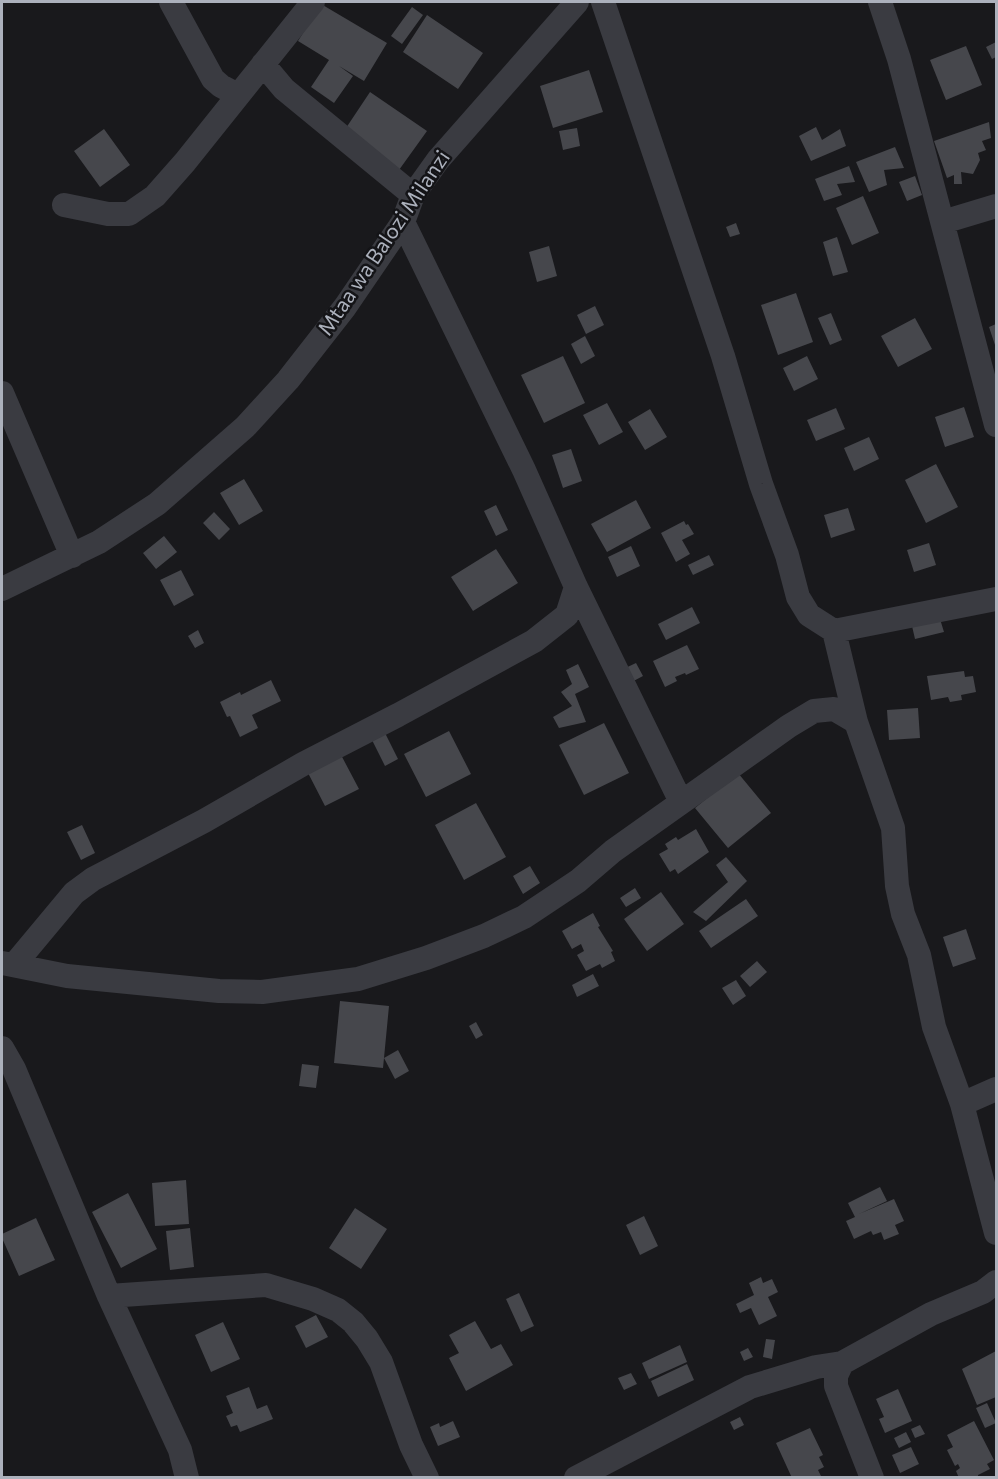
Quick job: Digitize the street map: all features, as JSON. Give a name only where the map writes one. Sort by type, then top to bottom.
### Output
[{"type":"street","points":[[171,2],[213,78],[221,86],[238,95]]},
{"type":"street","points":[[64,205],[118,215],[129,214],[155,196],[313,2]]},
{"type":"street","name":"Mtaa wa Balozi Milanzi","points":[[2,589],[99,542],[157,504],[245,427],[288,380],[345,307],[403,222],[413,195],[438,159],[577,2]]},
{"type":"street","points":[[603,2],[723,356],[761,484],[788,555],[798,597],[809,615],[834,631],[856,722],[893,828],[897,886],[903,914],[919,955],[934,1027],[962,1104],[996,1233]]},
{"type":"street","points":[[880,2],[899,60],[996,424]]},
{"type":"street","points":[[263,64],[284,88],[413,195]]},
{"type":"street","points":[[943,222],[996,206]]},
{"type":"street","points":[[403,222],[524,470],[576,587],[681,802]]},
{"type":"street","points":[[2,393],[72,556]]},
{"type":"street","points":[[8,964],[74,893],[93,879],[534,641],[567,615],[576,587]]},
{"type":"street","points":[[834,631],[996,599]]},
{"type":"street","points":[[8,964],[67,976],[219,991],[262,992],[358,979],[426,958],[484,936],[524,917],[578,881],[613,850],[789,726],[814,711],[834,709],[856,722]]},
{"type":"street","points":[[2,1048],[14,1069],[110,1296],[180,1450],[187,1478]]},
{"type":"street","points":[[962,1104],[996,1089]]},
{"type":"street","points":[[576,1478],[750,1387],[816,1367],[842,1362],[931,1314],[983,1293],[996,1282]]},
{"type":"street","points":[[110,1296],[266,1285],[313,1299],[338,1310],[353,1322],[381,1362],[411,1445],[427,1478]]},
{"type":"street","points":[[842,1362],[836,1376],[836,1386],[872,1478]]},
{"type":"building","points":[[321,4],[387,43],[364,81],[339,66],[353,76],[334,103],[311,87],[329,60],[298,41]]},
{"type":"building","points":[[412,7],[423,15],[402,44],[391,36]]},
{"type":"building","points":[[427,15],[483,53],[458,89],[403,52]]},
{"type":"building","points":[[996,42],[996,57],[992,59],[986,47]]},
{"type":"building","points":[[966,46],[982,85],[946,100],[930,60]]},
{"type":"building","points":[[589,70],[603,112],[553,128],[540,86]]},
{"type":"building","points":[[370,92],[427,131],[399,170],[344,131]]},
{"type":"building","points":[[989,122],[991,138],[982,141],[986,150],[978,153],[980,160],[973,174],[961,172],[962,184],[954,184],[954,175],[947,178],[934,141]]},
{"type":"building","points":[[816,127],[822,140],[840,129],[846,146],[811,161],[799,136]]},
{"type":"building","points":[[577,128],[580,146],[563,150],[559,131]]},
{"type":"building","points":[[104,129],[130,165],[100,187],[74,151]]},
{"type":"building","points":[[895,147],[904,168],[884,170],[887,185],[869,192],[856,162]]},
{"type":"building","points":[[849,166],[855,182],[837,184],[842,195],[824,201],[815,179]]},
{"type":"building","points":[[915,176],[922,195],[907,201],[899,182]]},
{"type":"building","points":[[863,196],[879,233],[852,245],[836,208]]},
{"type":"building","points":[[736,223],[740,234],[730,237],[726,227]]},
{"type":"building","points":[[837,237],[848,272],[833,276],[823,242]]},
{"type":"building","points":[[549,246],[557,276],[537,282],[529,252]]},
{"type":"building","points":[[796,293],[813,342],[778,355],[761,305]]},
{"type":"building","points":[[595,306],[604,325],[586,334],[577,315]]},
{"type":"building","points":[[831,313],[842,340],[830,345],[818,318]]},
{"type":"building","points":[[915,318],[932,349],[898,367],[881,336]]},
{"type":"building","points":[[996,324],[996,348],[989,327]]},
{"type":"building","points":[[585,336],[595,356],[581,364],[571,344]]},
{"type":"building","points":[[563,356],[585,403],[544,423],[521,375]]},
{"type":"building","points":[[807,356],[818,379],[794,391],[783,368]]},
{"type":"building","points":[[607,403],[623,432],[599,445],[583,415]]},
{"type":"building","points":[[964,407],[974,437],[945,447],[935,417]]},
{"type":"building","points":[[836,408],[845,429],[816,441],[807,420]]},
{"type":"building","points":[[650,409],[667,437],[645,450],[628,422]]},
{"type":"building","points":[[869,437],[879,459],[854,471],[844,448]]},
{"type":"building","points":[[571,449],[582,481],[563,488],[552,455]]},
{"type":"building","points":[[936,464],[958,507],[926,523],[905,480]]},
{"type":"building","points":[[244,479],[263,511],[239,525],[220,493]]},
{"type":"building","points":[[636,500],[651,528],[607,552],[591,524]]},
{"type":"building","points":[[496,505],[508,530],[496,536],[484,511]]},
{"type":"building","points":[[848,508],[855,530],[831,538],[824,515]]},
{"type":"building","points":[[214,512],[230,529],[219,540],[203,523]]},
{"type":"building","points":[[684,521],[694,534],[682,540],[690,554],[676,562],[661,533]]},
{"type":"building","points":[[164,536],[177,552],[156,569],[143,553]]},
{"type":"building","points":[[929,543],[936,565],[914,572],[907,550]]},
{"type":"building","points":[[631,546],[640,566],[617,577],[608,557]]},
{"type":"building","points":[[496,549],[518,583],[473,611],[451,577]]},
{"type":"building","points":[[709,555],[714,565],[693,575],[688,565]]},
{"type":"building","points":[[181,570],[194,595],[174,606],[160,580]]},
{"type":"building","points":[[692,607],[700,623],[666,640],[658,624]]},
{"type":"building","points":[[940,619],[944,632],[915,639],[912,626]]},
{"type":"building","points":[[198,630],[204,643],[195,648],[188,636]]},
{"type":"building","points":[[687,645],[699,669],[675,677],[677,681],[665,687],[653,661]]},
{"type":"building","points":[[636,663],[643,676],[626,685],[619,671]]},
{"type":"building","points":[[578,664],[589,687],[575,694],[586,722],[559,728],[553,717],[572,706],[561,692],[572,684],[566,670]]},
{"type":"building","points":[[964,671],[965,677],[973,676],[976,692],[961,695],[962,700],[950,702],[948,697],[931,700],[927,676]]},
{"type":"building","points":[[271,680],[281,701],[252,715],[258,728],[240,737],[220,702],[240,692],[241,695]]},
{"type":"building","points":[[918,708],[920,738],[889,740],[887,710]]},
{"type":"building","points":[[604,723],[629,773],[584,795],[559,745]]},
{"type":"building","points":[[384,731],[398,759],[385,766],[371,738]]},
{"type":"building","points":[[449,731],[471,774],[426,797],[404,754]]},
{"type":"building","points":[[340,753],[359,789],[325,806],[307,771]]},
{"type":"building","points":[[738,773],[771,813],[728,848],[695,808]]},
{"type":"building","points":[[476,803],[506,857],[464,880],[435,825]]},
{"type":"building","points":[[82,825],[95,853],[81,860],[67,832]]},
{"type":"building","points":[[696,829],[709,852],[678,874],[675,869],[670,872],[659,854],[668,849],[665,844],[676,837],[678,840]]},
{"type":"building","points":[[726,857],[747,881],[706,921],[693,912],[728,882],[716,865]]},
{"type":"building","points":[[530,866],[540,883],[523,894],[513,876]]},
{"type":"building","points":[[635,888],[641,898],[626,907],[620,898]]},
{"type":"building","points":[[661,892],[684,924],[647,951],[624,919]]},
{"type":"building","points":[[746,899],[758,916],[711,948],[699,931]]},
{"type":"building","points":[[593,913],[600,926],[598,927],[613,951],[611,952],[615,961],[602,968],[600,964],[586,971],[577,955],[584,951],[581,944],[572,949],[562,931]]},
{"type":"building","points":[[966,929],[976,959],[953,967],[943,937]]},
{"type":"building","points":[[757,961],[767,972],[750,987],[740,976]]},
{"type":"building","points":[[593,974],[599,986],[577,997],[572,985]]},
{"type":"building","points":[[736,980],[746,996],[733,1005],[722,988]]},
{"type":"building","points":[[340,1001],[389,1006],[383,1068],[334,1063]]},
{"type":"building","points":[[476,1022],[483,1035],[476,1039],[469,1026]]},
{"type":"building","points":[[398,1050],[409,1071],[395,1079],[384,1058]]},
{"type":"building","points":[[302,1064],[319,1066],[316,1088],[299,1086]]},
{"type":"building","points":[[186,1180],[189,1224],[155,1226],[152,1183]]},
{"type":"building","points":[[880,1187],[887,1201],[859,1214],[894,1199],[904,1221],[895,1225],[899,1234],[884,1240],[881,1232],[873,1235],[871,1231],[854,1239],[846,1221],[855,1217],[848,1203]]},
{"type":"building","points":[[128,1193],[157,1249],[121,1268],[92,1212]]},
{"type":"building","points":[[355,1208],[387,1229],[361,1269],[329,1248]]},
{"type":"building","points":[[644,1216],[658,1246],[640,1255],[626,1225]]},
{"type":"building","points":[[36,1218],[55,1260],[19,1276],[2,1234]]},
{"type":"building","points":[[190,1228],[194,1267],[170,1270],[166,1231]]},
{"type":"building","points":[[761,1277],[763,1283],[772,1279],[778,1292],[768,1297],[777,1316],[759,1325],[751,1308],[740,1313],[736,1304],[754,1295],[749,1283]]},
{"type":"building","points":[[519,1293],[534,1326],[521,1332],[506,1299]]},
{"type":"building","points":[[316,1315],[328,1337],[306,1348],[295,1326]]},
{"type":"building","points":[[475,1321],[491,1349],[501,1344],[513,1365],[466,1391],[449,1358],[459,1353],[449,1335]]},
{"type":"building","points":[[223,1322],[240,1359],[211,1372],[195,1335]]},
{"type":"building","points":[[766,1339],[775,1340],[772,1359],[763,1357]]},
{"type":"building","points":[[680,1345],[687,1362],[649,1379],[642,1363]]},
{"type":"building","points":[[748,1348],[753,1357],[744,1361],[740,1352]]},
{"type":"building","points":[[996,1351],[996,1397],[977,1405],[962,1369]]},
{"type":"building","points":[[687,1364],[694,1380],[658,1397],[651,1381]]},
{"type":"building","points":[[631,1373],[637,1384],[624,1390],[618,1378]]},
{"type":"building","points":[[249,1387],[257,1409],[267,1405],[273,1419],[240,1432],[237,1425],[231,1427],[226,1416],[233,1413],[226,1396]]},
{"type":"building","points":[[898,1389],[912,1421],[885,1433],[879,1419],[884,1417],[876,1399]]},
{"type":"building","points":[[987,1403],[996,1423],[985,1428],[976,1408]]},
{"type":"building","points":[[740,1417],[744,1425],[734,1430],[730,1422]]},
{"type":"building","points":[[453,1421],[460,1437],[438,1446],[430,1427],[439,1423],[440,1427]]},
{"type":"building","points":[[974,1421],[994,1460],[987,1464],[990,1469],[978,1475],[978,1478],[959,1478],[956,1471],[960,1468],[958,1464],[955,1466],[947,1450],[953,1447],[947,1435]]},
{"type":"building","points":[[920,1425],[925,1434],[915,1438],[911,1429]]},
{"type":"building","points":[[810,1428],[823,1455],[819,1457],[824,1467],[818,1470],[821,1476],[792,1478],[776,1443]]},
{"type":"building","points":[[906,1432],[911,1442],[899,1448],[894,1438]]},
{"type":"building","points":[[911,1447],[919,1464],[900,1473],[892,1455]]}]
